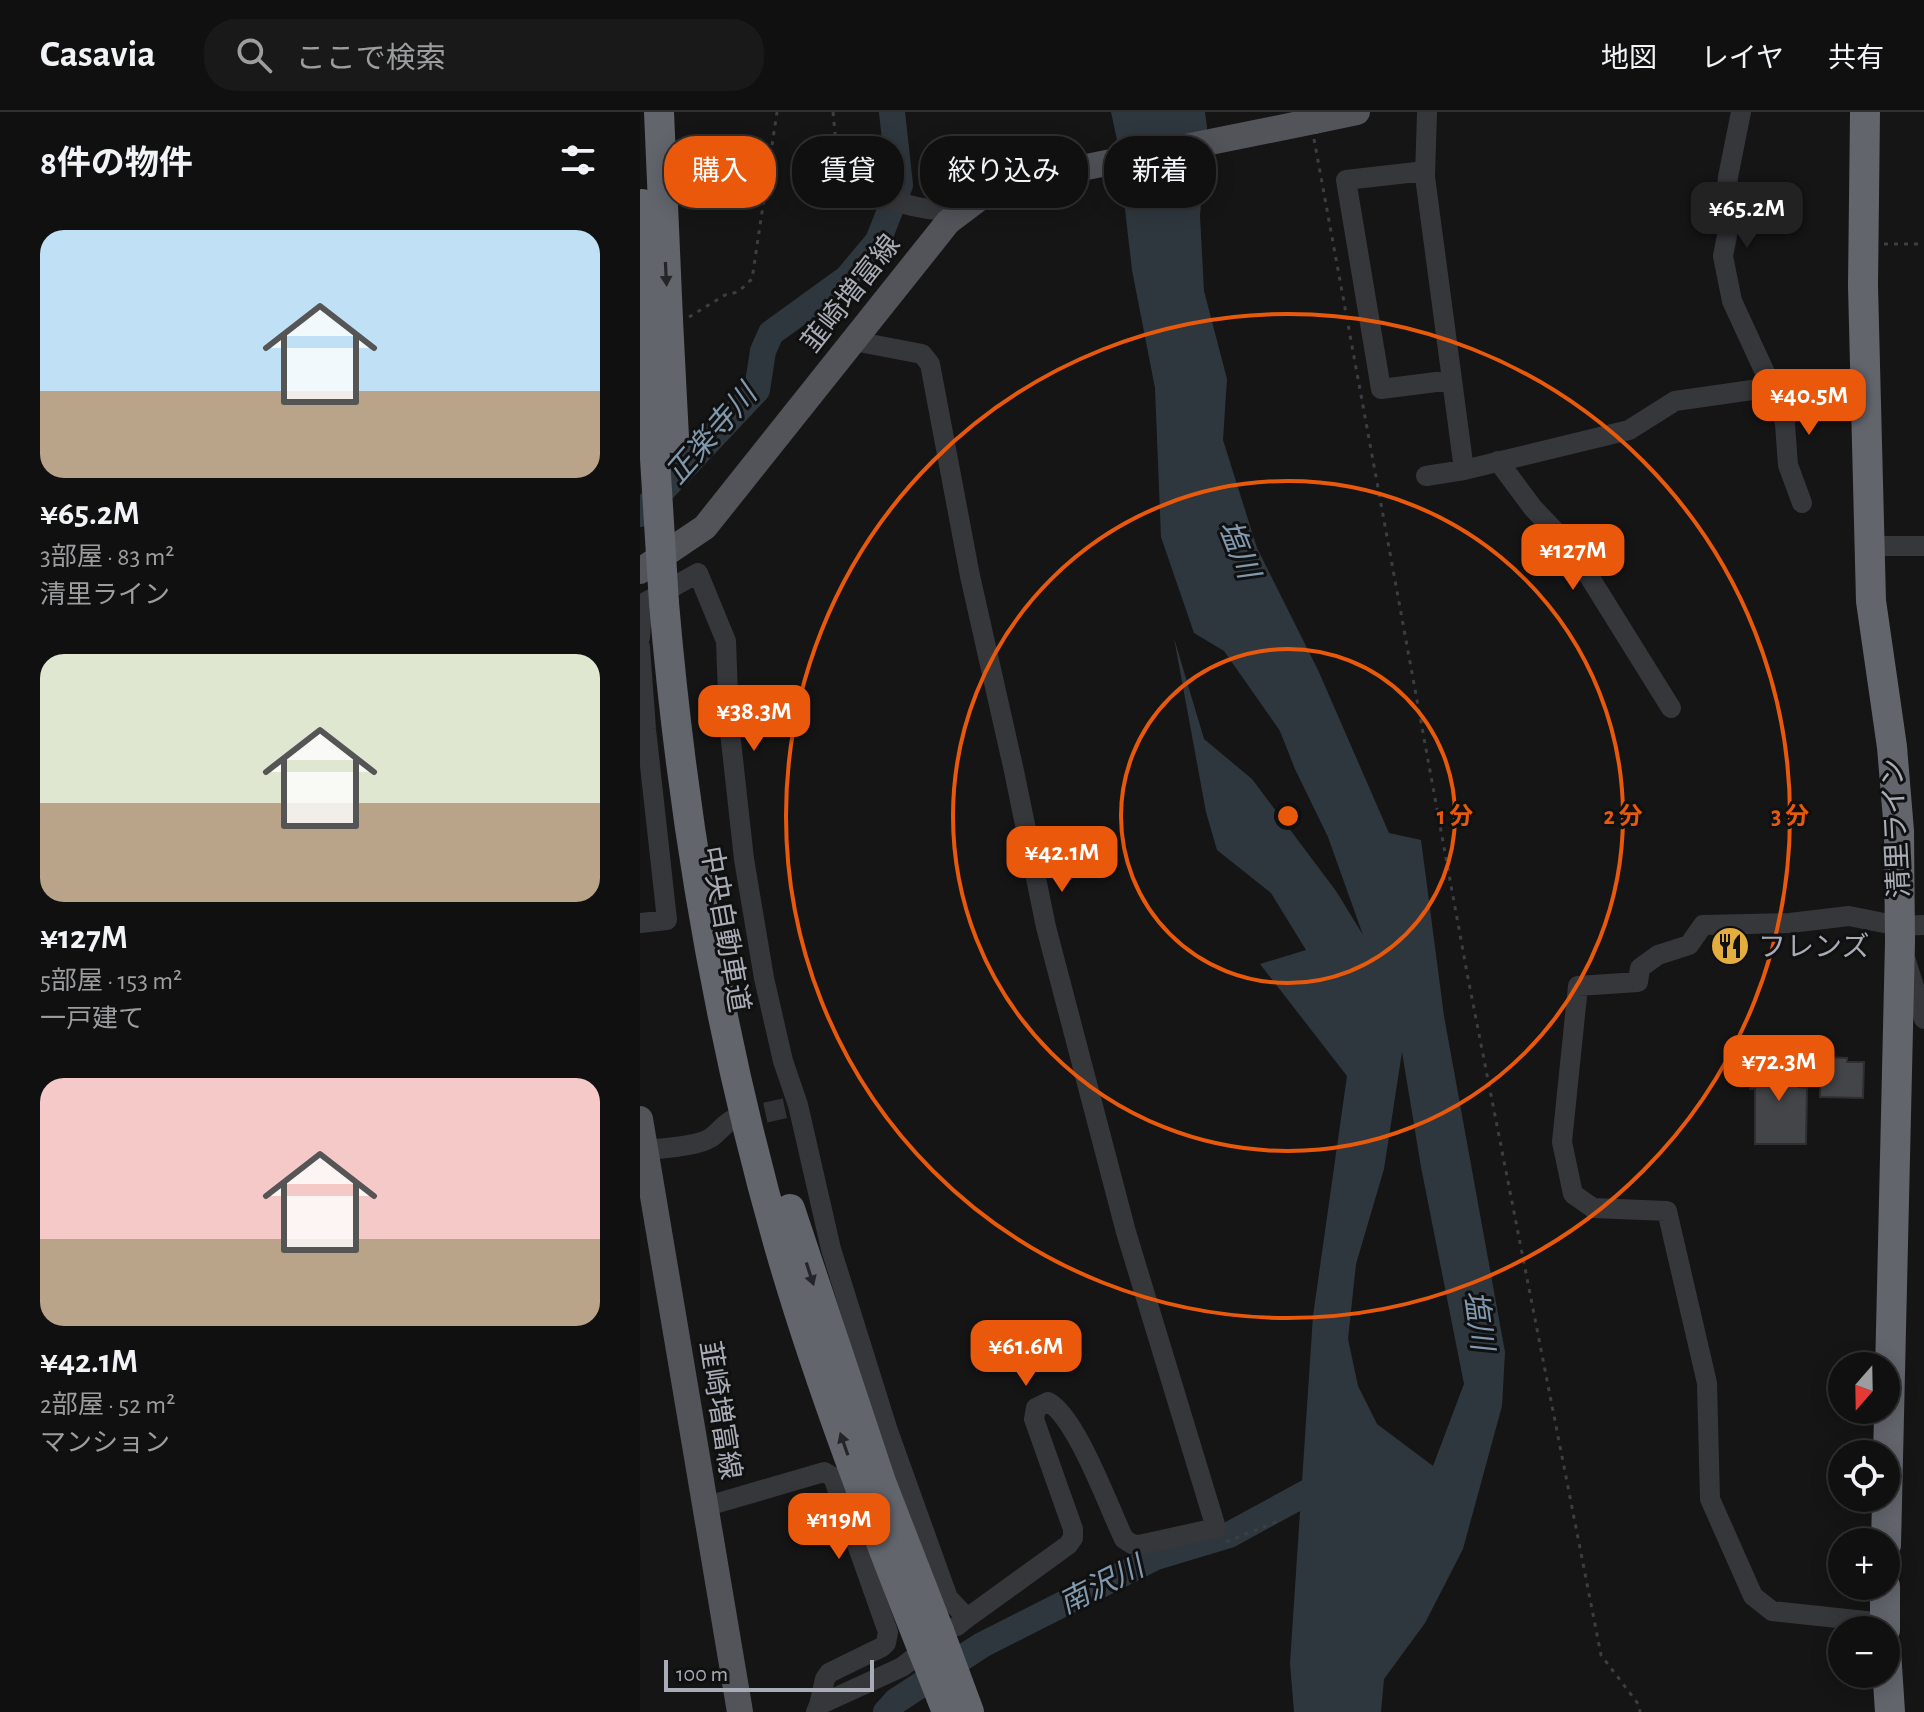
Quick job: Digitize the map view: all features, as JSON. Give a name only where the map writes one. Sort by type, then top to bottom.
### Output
[{"type":"highway","name":"中央自動車道","points":[[659,112],[673,598],[723,925],[757,1090],[809,1273],[881,1482],[930,1639],[947,1712]]},
{"type":"highway","name":"清里ライン","points":[[1865,112],[1865,378],[1872,614],[1892,747],[1908,931],[1887,1528]]},
{"type":"highway","name":"中央自動車道","points":[[640,147],[667,323]]},
{"type":"highway","name":"中央自動車道","points":[[930,1639],[969,1712]]},
{"type":"highway","points":[[1888,1688],[1890,1712]]},
{"type":"main road","name":"韮崎増富線","points":[[640,571],[705,527],[948,222],[985,194],[1052,174],[1313,124],[1357,112]]},
{"type":"main road","name":"韮崎増富線","points":[[640,1119],[740,1712]]},
{"type":"street","points":[[1427,112],[1425,171],[1464,470]]},
{"type":"street","points":[[1741,112],[1727,185],[1726,193],[1732,210],[1723,256],[1732,301],[1773,387],[1785,424],[1788,465],[1802,503]]},
{"type":"street","points":[[1425,171],[1346,180],[1381,389],[1452,380]]},
{"type":"street","points":[[904,205],[937,210],[948,222]]},
{"type":"street","points":[[818,1708],[902,1667],[1068,1545],[1073,1538],[1073,1529],[1034,1419],[1036,1408],[1048,1402],[1057,1406],[1075,1431],[1124,1539],[1139,1545],[1216,1528],[1126,1232],[1046,927],[970,576],[930,364],[922,354],[854,341]]},
{"type":"street","points":[[1426,476],[1464,470],[1629,430],[1675,401],[1865,378]]},
{"type":"street","points":[[1498,461],[1533,508],[1572,549],[1671,708]]},
{"type":"street","points":[[1869,546],[1924,546]]},
{"type":"street","points":[[640,638],[642,604],[698,573],[726,641],[729,723],[744,859],[767,992],[794,1106],[831,1249],[888,1431],[948,1598],[967,1618]]},
{"type":"street","points":[[640,647],[667,920],[640,923]]},
{"type":"street","points":[[1828,1623],[1772,1611],[1753,1596],[1710,1499],[1707,1383],[1667,1211],[1593,1208],[1573,1194],[1562,1142],[1578,986],[1638,982],[1640,968],[1658,955],[1689,945],[1703,925],[1790,923],[1849,916],[1908,931],[1924,1019]]},
{"type":"street","points":[[643,1149],[702,1142],[732,1120]]},
{"type":"street","points":[[704,1507],[824,1472],[833,1477],[888,1632],[882,1647],[829,1673],[818,1708]]},
{"type":"path","points":[[667,323],[725,295],[738,292],[752,279],[777,112]]},
{"type":"path","points":[[833,112],[835,136]]},
{"type":"path","points":[[1313,124],[1468,978],[1601,1655],[1639,1705],[1640,1712]]},
{"type":"path","points":[[1864,244],[1924,244]]},
{"type":"water","points":[[1111,112],[1205,112],[1206,136],[1116,136]]},
{"type":"water","name":"塩川","points":[[1125,208],[1201,208],[1204,291],[1227,379],[1223,440],[1257,548],[1318,670],[1389,833],[1421,840],[1444,1016],[1505,1352],[1502,1406],[1463,1549],[1425,1623],[1384,1679],[1381,1712],[1294,1712],[1290,1663],[1313,1316],[1347,1076],[1260,964],[1306,950],[1271,893],[1217,850],[1206,812],[1174,638],[1204,739],[1252,779],[1336,891],[1363,935],[1328,837],[1280,731],[1224,651],[1194,633],[1161,537],[1155,388],[1132,270]],"holes":[[[1402,1052],[1421,1167],[1464,1384],[1433,1466],[1377,1424],[1358,1386],[1348,1339],[1356,1264],[1384,1169]]]},
{"type":"building","points":[[1821,1057],[1864,1062],[1863,1098],[1820,1097]]},
{"type":"building","points":[[1750,1060],[1798,1061],[1798,1087],[1807,1088],[1806,1144],[1755,1144],[1755,1089],[1750,1089]]},
{"type":"waterway","name":"正楽寺川","points":[[640,514],[757,390],[763,351],[771,333],[847,278],[878,241],[900,185],[892,112]]},
{"type":"waterway","name":"南沢川","points":[[886,1712],[896,1701],[982,1645],[1156,1557],[1229,1535],[1328,1481]]},
{"type":"tunnel","points":[[736,1119],[791,1107]]},
{"type":"place","name":"フレンズ","points":[[1730,946]]}]
